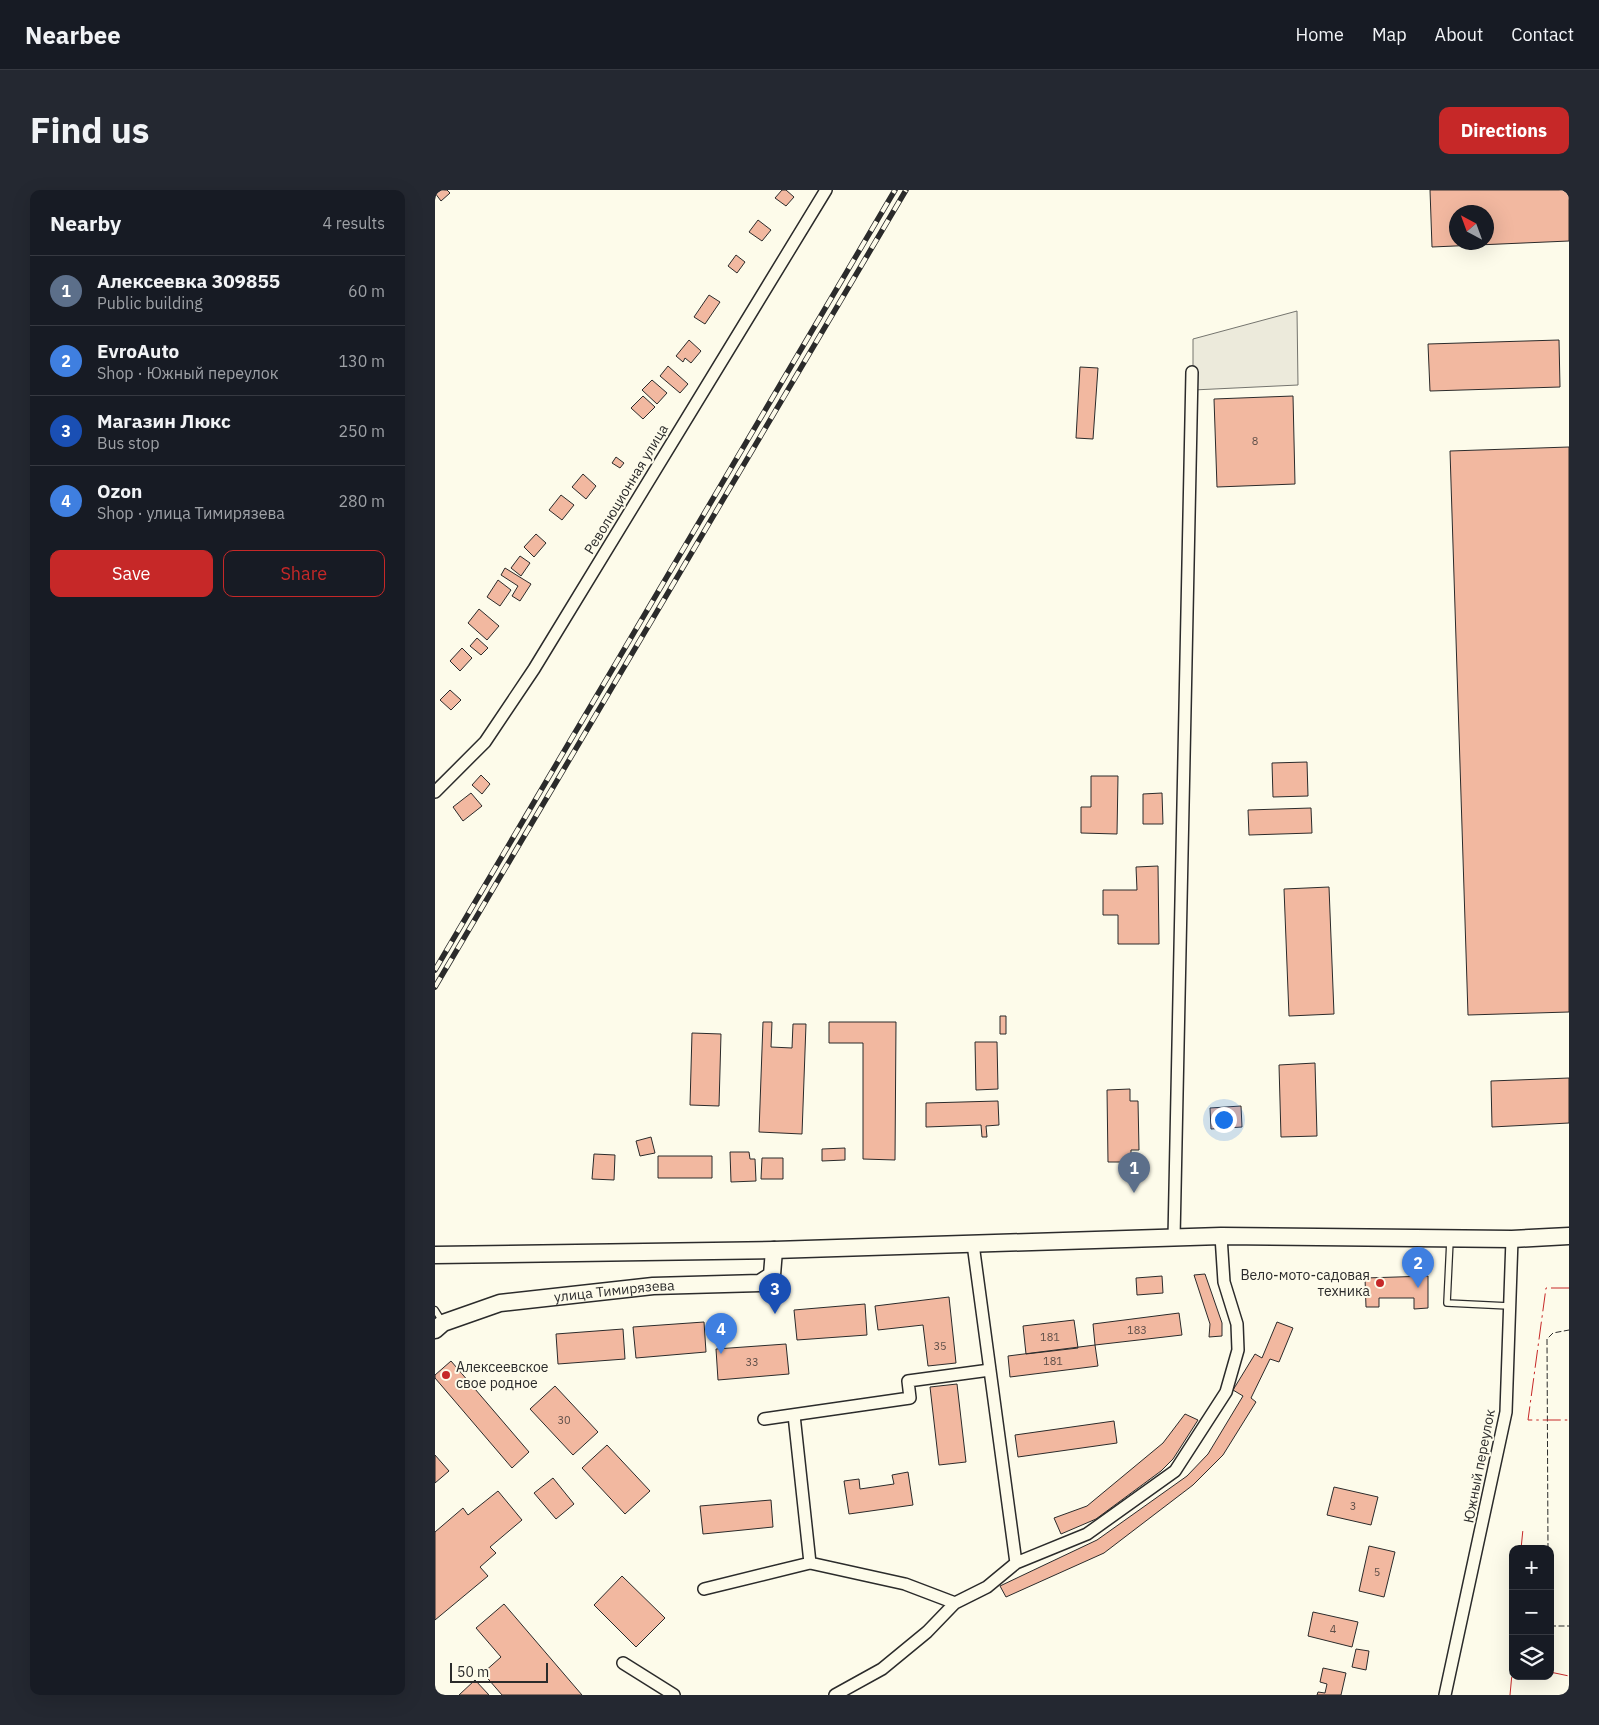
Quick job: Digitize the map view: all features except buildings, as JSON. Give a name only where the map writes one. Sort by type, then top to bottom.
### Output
[{"type":"main road","points":[[435,1256],[774,1250],[1221,1236],[1512,1239],[1569,1236]]},
{"type":"main road","name":"улица Тимирязева","points":[[438,1321],[500,1303],[653,1286],[760,1283],[772,1275],[774,1250]]},
{"type":"street","name":"Революционная улица","points":[[435,792],[485,742],[534,669],[826,190]]},
{"type":"street","points":[[1174,1238],[1192,372]]},
{"type":"street","points":[[835,1695],[882,1669],[927,1632],[955,1603],[987,1587],[1016,1563],[1087,1534],[1175,1471],[1226,1392],[1239,1350],[1237,1324],[1224,1282],[1221,1236]]},
{"type":"street","name":"Южный переулок","points":[[1445,1695],[1506,1412],[1512,1239]]},
{"type":"street","points":[[973,1244],[1016,1563]]},
{"type":"street","points":[[764,1419],[910,1398],[908,1380],[990,1370]]},
{"type":"street","points":[[794,1415],[810,1563]]},
{"type":"street","points":[[704,1588],[810,1563],[905,1584],[955,1603]]},
{"type":"street","points":[[623,1663],[674,1695]]},
{"type":"lane","points":[[1450,1238],[1447,1303],[1509,1306]]},
{"type":"shaded area","points":[[1297,311],[1298,385],[1193,390],[1193,339]]},
{"type":"railway","points":[[435,970],[895,190]]},
{"type":"railway","points":[[435,987],[906,190]]},
{"type":"fence","points":[[1548,1545],[1547,1339],[1553,1333],[1569,1330]]},
{"type":"fence","points":[[1554,1626],[1569,1626]]},
{"type":"power","points":[[1569,1288],[1546,1288],[1528,1420],[1569,1420]]},
{"type":"power","points":[[1521,1545],[1523,1529]]},
{"type":"power","points":[[1554,1673],[1569,1676]]},
{"type":"power","points":[[1510,1695],[1511,1680]]},
{"type":"place","name":"Алексеевка 309855","points":[[1134,1193]]},
{"type":"place","name":"Вело-мото-садовая техника","points":[[1380,1283]]},
{"type":"place","name":"EvroAuto","points":[[1418,1288]]},
{"type":"place","name":"Магазин Люкс","points":[[775,1314]]},
{"type":"place","name":"Ozon","points":[[721,1354]]},
{"type":"place","name":"Алексеевское свое родное","points":[[446,1375]]}]
